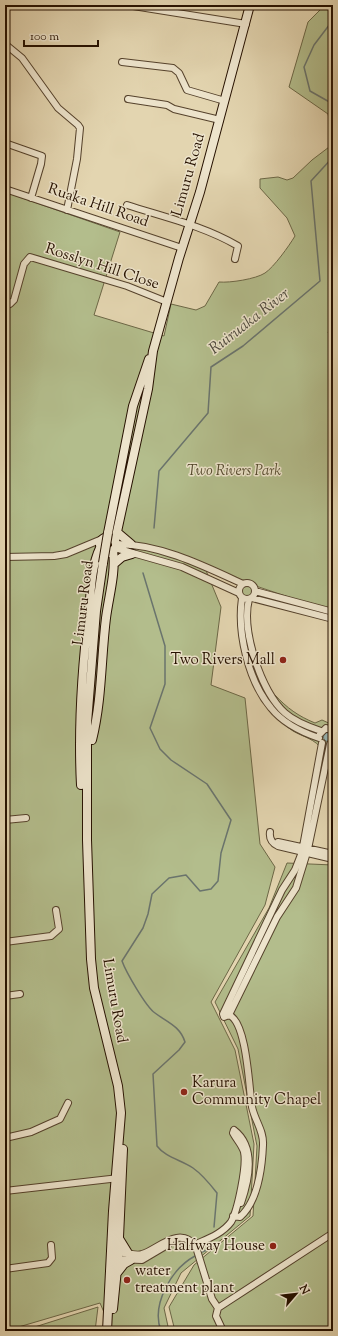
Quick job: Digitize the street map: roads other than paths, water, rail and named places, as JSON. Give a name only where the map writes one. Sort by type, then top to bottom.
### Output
[{"type":"main road","name":"Limuru Road","points":[[87,805],[94,687],[101,607],[128,450],[153,353],[220,120],[250,5]]},
{"type":"main road","name":"Limuru Road","points":[[111,1331],[117,1273],[115,1256],[120,1239],[118,1141],[121,1135],[121,1113],[118,1086],[94,988],[87,805],[89,691],[133,406],[153,353]]},
{"type":"main road","name":"Limuru Road","points":[[88,847],[84,834],[79,751],[87,629],[95,559],[100,548],[100,543],[112,540]]},
{"type":"main road","points":[[100,548],[106,552],[112,540],[131,544]]},
{"type":"main road","points":[[109,563],[122,557],[136,555]]},
{"type":"main road","name":"Limuru Road","points":[[107,1331],[115,1256],[119,1178]]},
{"type":"main road","points":[[117,1273],[130,1257],[120,1239]]},
{"type":"street","points":[[127,5],[246,24]]},
{"type":"street","points":[[5,44],[22,58],[58,108],[80,128],[77,159],[67,210]]},
{"type":"street","points":[[122,62],[173,68],[179,73],[188,90],[225,101]]},
{"type":"street","points":[[128,99],[167,105],[174,109],[220,120]]},
{"type":"street","points":[[5,143],[42,156],[42,164],[32,198]]},
{"type":"street","name":"Ruaka Hill Road","points":[[5,189],[182,248]]},
{"type":"street","points":[[127,205],[190,224],[222,237],[238,246],[235,259]]},
{"type":"street","name":"Rosslyn Hill Close","points":[[10,304],[14,300],[24,264],[30,257],[127,286],[167,302]]},
{"type":"street","points":[[5,557],[54,556],[66,554],[112,540],[136,555],[182,567],[250,599],[333,619]]},
{"type":"street","points":[[131,544],[186,560],[243,584],[251,583],[254,586],[255,591],[250,599],[247,609],[250,638],[256,660],[270,694],[285,713],[295,720],[321,731]]},
{"type":"street","points":[[136,555],[141,546]]},
{"type":"street","points":[[243,584],[239,588],[243,644],[262,694],[270,708],[291,726],[321,740],[331,743],[296,888],[277,917],[229,1015],[225,1018],[222,1015],[282,890],[295,870],[305,850],[321,740],[321,731]]},
{"type":"street","points":[[255,591],[333,612]]},
{"type":"street","points":[[295,609],[296,602]]},
{"type":"street","points":[[321,731],[326,728],[333,731]]},
{"type":"street","points":[[5,820],[26,818]]},
{"type":"street","points":[[333,854],[305,850],[273,844],[270,839],[270,832],[274,840],[279,843],[305,850],[333,859]]},
{"type":"street","points":[[5,942],[51,936],[59,929],[56,910]]},
{"type":"street","points":[[5,996],[20,994]]},
{"type":"street","points":[[229,1015],[237,1021],[247,1061],[252,1108],[263,1135],[263,1146],[254,1199],[246,1211],[240,1216],[233,1216]]},
{"type":"street","points":[[5,1138],[31,1132],[60,1119],[68,1104]]},
{"type":"street","points":[[194,1244],[221,1232],[231,1221],[233,1216],[239,1197],[245,1159],[244,1151],[232,1132],[234,1130],[248,1150],[249,1164],[244,1195],[239,1208],[233,1216]]},
{"type":"street","points":[[5,1191],[119,1178]]},
{"type":"street","points":[[223,1331],[216,1316],[218,1308],[333,1233]]},
{"type":"street","points":[[115,1256],[145,1259],[168,1244],[171,1240],[183,1239],[194,1244],[212,1300],[218,1308]]},
{"type":"street","points":[[5,1269],[48,1263],[52,1258],[51,1245]]},
{"type":"water","points":[[328,732],[333,737],[328,742],[323,737]]},
{"type":"waterway","name":"Ruiruaka River","points":[[333,20],[314,45],[304,67],[310,91],[333,104]]},
{"type":"waterway","name":"Ruiruaka River","points":[[154,528],[159,471],[208,413],[211,367],[243,346],[320,281],[311,181],[333,157]]},
{"type":"waterway","name":"Ruiruaka River","points":[[143,573],[165,646],[165,684],[150,728],[160,749],[171,760],[207,784],[231,820],[221,853],[218,881],[211,889],[200,891],[186,875],[169,878],[152,894],[148,914],[143,928],[122,961],[132,981],[147,1004],[155,1013],[176,1028],[180,1032],[185,1042],[179,1050],[153,1074],[157,1146],[164,1153],[197,1171],[217,1193],[214,1227]]},
{"type":"waterway","name":"Ruiruaka River","points":[[202,1252],[207,1250],[210,1241]]},
{"type":"waterway","name":"Ruiruaka River","points":[[161,1331],[159,1310],[165,1289],[178,1270],[195,1256]]},
{"type":"place","name":"Two Rivers Mall","points":[[283,660]]},
{"type":"place","name":"Karura Community Chapel","points":[[184,1092]]},
{"type":"place","name":"Halfway House","points":[[273,1246]]},
{"type":"place","name":"water treatment plant","points":[[127,1280]]},
{"type":"park label","name":"Two Rivers Park","points":[[234,471]]}]
